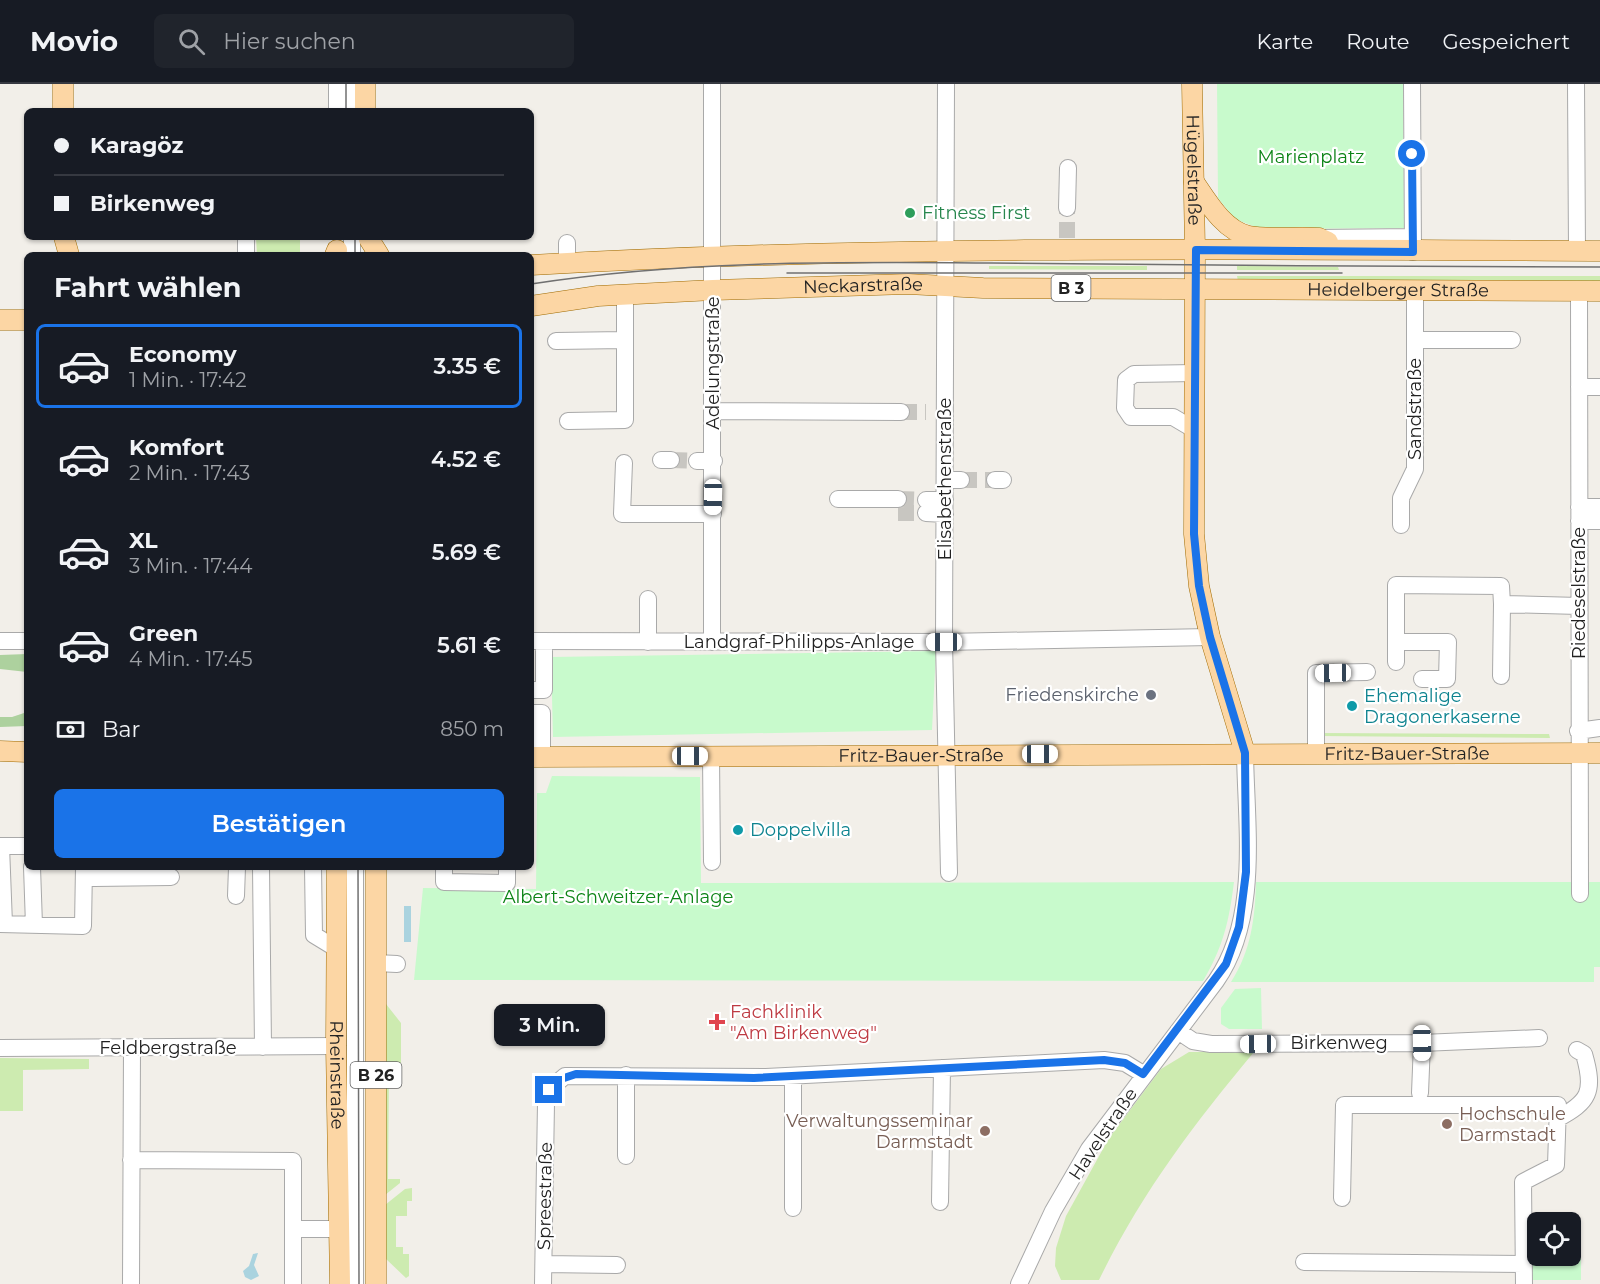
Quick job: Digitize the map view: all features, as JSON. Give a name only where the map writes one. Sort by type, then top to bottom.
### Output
[{"type":"main road","points":[[63,84],[63,108]]},
{"type":"main road","points":[[365,84],[365,108]]},
{"type":"main road","name":"Hügelstraße","points":[[1192,84],[1196,250],[1194,534],[1199,586],[1210,637],[1245,753]]},
{"type":"main road","points":[[1194,182],[1213,210],[1236,230],[1249,236],[1319,238],[1344,250]]},
{"type":"main road","name":"B 3","points":[[1196,250],[1344,250],[1413,244],[1600,251]]},
{"type":"main road","name":"Neckarstraße","points":[[534,264],[567,253],[713,256],[946,251],[1067,245],[1196,250]]},
{"type":"main road","name":"Neckarstraße","points":[[534,306],[624,295],[908,284],[1196,289]]},
{"type":"main road","name":"Heidelberger Straße","points":[[1196,289],[1600,291]]},
{"type":"main road","points":[[0,320],[24,320]]},
{"type":"main road","points":[[0,751],[24,752]]},
{"type":"main road","name":"Fritz-Bauer-Straße","points":[[537,757],[1316,752],[1600,753]]},
{"type":"main road","name":"Rheinstraße","points":[[337,870],[336,1046],[340,1284]]},
{"type":"main road","name":"B 26","points":[[376,870],[376,1284]]},
{"type":"street","points":[[337,84],[337,108]]},
{"type":"street","points":[[349,84],[350,108]]},
{"type":"street","name":"Adelungstraße","points":[[712,84],[714,411],[705,461],[713,514],[712,642]]},
{"type":"street","name":"Elisabethenstraße","points":[[946,84],[946,286],[953,480],[945,507],[944,642],[949,873]]},
{"type":"street","points":[[1319,238],[1413,244],[1412,84]]},
{"type":"street","points":[[1576,84],[1578,251]]},
{"type":"street","points":[[1064,202],[1068,168]]},
{"type":"street","name":"Sandstraße","points":[[1401,525],[1401,498],[1416,469],[1415,291]]},
{"type":"street","name":"Riedeselstraße","points":[[1579,291],[1580,894]]},
{"type":"street","points":[[568,420],[625,420],[624,295]]},
{"type":"street","points":[[556,341],[624,340]]},
{"type":"street","points":[[1415,340],[1512,340]]},
{"type":"street","points":[[1195,373],[1134,374],[1126,380],[1125,408],[1131,417],[1173,417],[1195,430]]},
{"type":"street","points":[[1579,387],[1600,387]]},
{"type":"street","points":[[714,411],[901,412]]},
{"type":"street","points":[[624,463],[622,514],[713,514]]},
{"type":"street","points":[[838,499],[898,499]]},
{"type":"street","points":[[926,506],[945,507]]},
{"type":"street","points":[[1579,514],[1600,507]]},
{"type":"street","points":[[1579,514],[1600,521]]},
{"type":"street","points":[[1396,662],[1396,585],[1501,586],[1501,676]]},
{"type":"street","points":[[648,599],[648,642]]},
{"type":"street","points":[[1502,604],[1579,606]]},
{"type":"street","name":"Landgraf-Philipps-Anlage","points":[[538,641],[944,642],[1210,637]]},
{"type":"street","points":[[0,641],[24,641]]},
{"type":"street","points":[[534,690],[544,690],[538,641]]},
{"type":"street","points":[[1396,642],[1448,642],[1448,680],[1422,679]]},
{"type":"street","points":[[1316,752],[1316,673],[1367,672]]},
{"type":"street","points":[[534,713],[542,713],[537,757]]},
{"type":"street","points":[[1578,731],[1600,729]]},
{"type":"street","name":"Havelstraße","points":[[1025,1282],[1075,1172],[1104,1127],[1223,970],[1239,927],[1246,872],[1245,753]]},
{"type":"street","points":[[711,756],[712,862]]},
{"type":"street","points":[[24,846],[1,846],[2,924],[83,926],[84,870]]},
{"type":"street","points":[[32,870],[34,925]]},
{"type":"street","points":[[94,870],[94,878],[171,877]]},
{"type":"street","points":[[236,896],[237,870]]},
{"type":"street","points":[[261,870],[262,1047]]},
{"type":"street","points":[[313,870],[314,935],[337,949]]},
{"type":"street","name":"Rheinstraße","points":[[355,870],[355,1284]]},
{"type":"street","points":[[444,870],[444,882],[507,883],[507,870]]},
{"type":"street","points":[[376,963],[397,964]]},
{"type":"street","name":"Birkenweg","points":[[1178,1031],[1193,1041],[1211,1044],[1422,1043],[1539,1038]]},
{"type":"street","points":[[1420,1093],[1422,1043]]},
{"type":"street","name":"Feldbergstraße","points":[[0,1048],[336,1046]]},
{"type":"street","points":[[131,1284],[132,1048]]},
{"type":"street","points":[[1557,1119],[1579,1107],[1587,1096],[1587,1064],[1584,1054],[1577,1050]]},
{"type":"street","points":[[626,1156],[627,1075],[793,1076],[1109,1060],[1130,1065],[1143,1074]]},
{"type":"street","points":[[940,1202],[942,1068]]},
{"type":"street","name":"Spreestraße","points":[[543,1284],[546,1108],[549,1090],[565,1076],[627,1075]]},
{"type":"street","points":[[793,1076],[793,1208]]},
{"type":"street","points":[[1342,1198],[1344,1105],[1558,1105],[1556,1165],[1523,1182],[1524,1284]]},
{"type":"street","points":[[133,1170],[293,1161],[293,1284]]},
{"type":"street","points":[[293,1229],[339,1229]]},
{"type":"street","points":[[1304,1262],[1524,1264]]},
{"type":"street","points":[[544,1264],[617,1265]]},
{"type":"green space","name":"Marienplatz","points":[[1217,84],[1403,84],[1404,228],[1261,229],[1235,219],[1218,198]]},
{"type":"green space","points":[[256,240],[300,240],[300,252],[257,252]]},
{"type":"green space","points":[[989,266],[1147,266],[1147,270],[989,269]]},
{"type":"green space","points":[[1237,266],[1338,267],[1339,270],[1237,270]]},
{"type":"green space","points":[[1237,276],[1600,276],[1600,281],[1238,281]]},
{"type":"green space","points":[[936,651],[932,730],[553,737],[551,657]]},
{"type":"green space","points":[[24,654],[24,672],[0,669],[0,655]]},
{"type":"green space","points":[[24,713],[24,726],[0,727],[0,717],[12,717]]},
{"type":"green space","points":[[1320,733],[1549,734],[1550,738],[1320,736]]},
{"type":"green space","name":"Albert-Schweitzer-Anlage","points":[[552,776],[700,777],[701,883],[1234,882],[1230,910],[1220,945],[1203,981],[414,980],[423,888],[536,889],[537,793],[546,793]]},
{"type":"green space","points":[[1256,882],[1600,882],[1600,967],[1594,967],[1594,982],[1231,982],[1243,958],[1251,934]]},
{"type":"green space","points":[[1261,988],[1262,1029],[1229,1029],[1221,1024],[1221,1008],[1235,989]]},
{"type":"green space","points":[[386,1004],[401,1023],[401,1071],[389,1072],[388,1179],[400,1179],[400,1183],[385,1195]]},
{"type":"green space","points":[[1189,1052],[1254,1052],[1169,1161],[1132,1218],[1099,1280],[1061,1280],[1055,1266],[1056,1248],[1066,1216],[1109,1138],[1161,1069]]},
{"type":"green space","points":[[0,1058],[89,1059],[89,1069],[23,1070],[23,1111],[0,1111]]},
{"type":"green space","points":[[412,1188],[412,1201],[407,1201],[407,1216],[396,1216],[396,1247],[403,1247],[403,1254],[409,1254],[409,1276],[406,1278],[385,1258],[385,1205],[405,1189]]},
{"type":"green space","points":[[1531,1266],[1581,1266],[1581,1280],[1531,1280]]},
{"type":"water","points":[[404,906],[411,906],[411,942],[404,942]]},
{"type":"water","points":[[258,1253],[254,1265],[259,1276],[251,1280],[245,1277],[243,1271],[249,1266],[253,1254]]},
{"type":"tunnel","points":[[1067,208],[1067,238]]},
{"type":"tunnel","points":[[901,412],[926,412]]},
{"type":"tunnel","points":[[671,460],[697,461]]},
{"type":"tunnel","points":[[961,480],[995,480]]},
{"type":"tunnel","points":[[898,499],[926,500]]},
{"type":"tunnel","points":[[898,513],[926,513]]},
{"type":"tram line","points":[[346,84],[346,108]]},
{"type":"tram line","points":[[355,240],[355,252]]},
{"type":"tram line","points":[[534,284],[646,270],[819,263],[1600,267]]},
{"type":"tram line","points":[[787,273],[1342,273]]},
{"type":"tram line","points":[[358,870],[359,1284]]},
{"type":"place","name":"Fitness First","points":[[910,213]]},
{"type":"place","name":"Friedenskirche","points":[[1151,695]]},
{"type":"place","name":"Ehemalige Dragonerkaserne","points":[[1352,706]]},
{"type":"place","name":"Doppelvilla","points":[[738,830]]},
{"type":"place","name":"Fachklinik \"Am Birkenweg\"","points":[[717,1022]]},
{"type":"place","name":"Hochschule Darmstadt","points":[[1447,1124]]},
{"type":"place","name":"Verwaltungsseminar Darmstadt","points":[[985,1131]]},
{"type":"route","points":[[549,1090],[558,1080],[576,1074],[754,1078],[1114,1060],[1125,1063],[1143,1074],[1216,981],[1226,964],[1239,927],[1246,872],[1245,753],[1210,637],[1199,586],[1194,534],[1196,250],[1413,252],[1412,154]]}]
